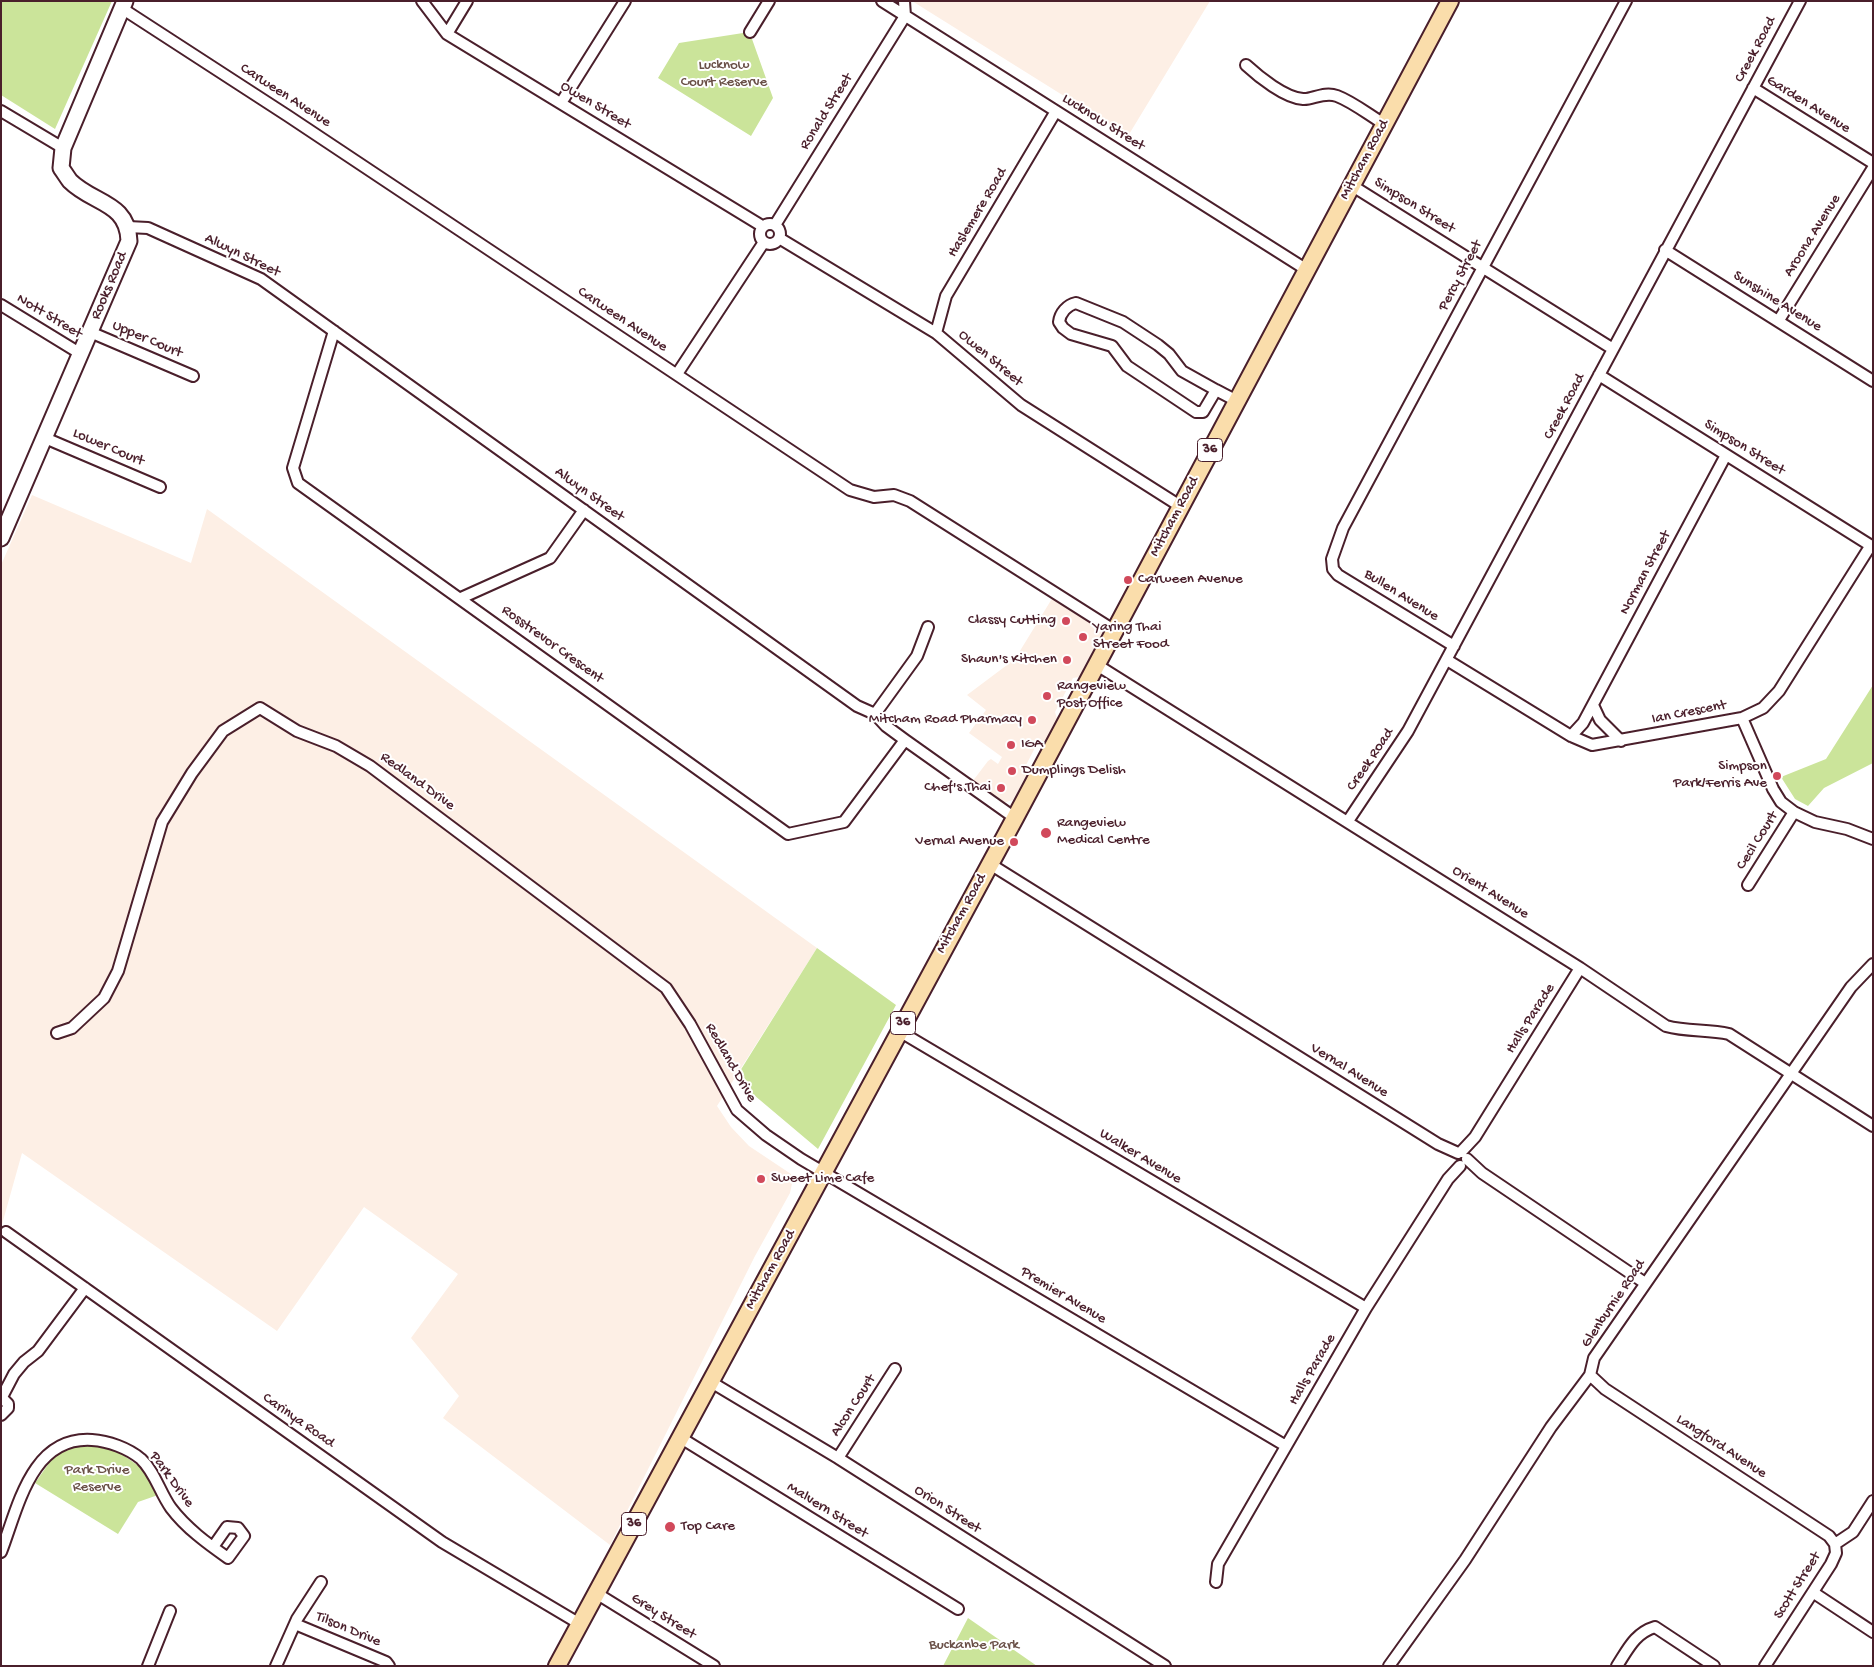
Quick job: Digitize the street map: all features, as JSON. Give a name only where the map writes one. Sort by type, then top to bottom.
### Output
[{"type":"main road","name":"Mitcham Road","points":[[557,1666],[1015,818],[1450,1]]},
{"type":"street","name":"Owen Street","points":[[422,1],[448,34],[762,226]]},
{"type":"street","points":[[448,34],[467,1]]},
{"type":"street","points":[[561,103],[624,1]]},
{"type":"street","points":[[750,32],[769,1]]},
{"type":"street","name":"Lucknow Street","points":[[882,1],[1307,270]]},
{"type":"street","points":[[904,1],[905,16]]},
{"type":"street","name":"Percy Street","points":[[1333,569],[1332,559],[1343,528],[1626,1]]},
{"type":"street","name":"Creek Road","points":[[1348,821],[1408,731],[1800,1]]},
{"type":"street","points":[[124,5],[63,148],[61,168],[71,182],[118,212],[128,227]]},
{"type":"street","name":"Carween Avenue","points":[[124,5],[850,490],[874,497],[894,495],[910,501],[1115,631]]},
{"type":"street","name":"Ronald Street","points":[[775,225],[905,16]]},
{"type":"street","points":[[1246,65],[1260,77],[1293,97],[1304,100],[1318,95],[1336,96],[1384,124]]},
{"type":"street","name":"Garden Avenue","points":[[1753,88],[1873,163]]},
{"type":"street","points":[[1,112],[63,148]]},
{"type":"street","name":"Haslemere Road","points":[[936,333],[946,296],[1056,112]]},
{"type":"street","name":"Aroona Avenue","points":[[1779,320],[1873,168]]},
{"type":"street","name":"Simpson Street","points":[[1351,185],[1613,349]]},
{"type":"street","points":[[769,223],[775,225],[780,230],[779,238],[771,244],[764,242],[759,233],[762,226],[769,223]]},
{"type":"street","name":"Alwyn Street","points":[[128,227],[148,228],[261,279],[857,706],[875,714],[886,726],[904,740],[1015,818]]},
{"type":"street","name":"Rooks Road","points":[[1,538],[129,241],[128,227]]},
{"type":"street","name":"Owen Street","points":[[779,238],[936,333],[1021,405],[1180,506]]},
{"type":"street","points":[[677,374],[764,242]]},
{"type":"street","name":"Sunshine Avenue","points":[[1665,250],[1779,320],[1873,381]]},
{"type":"street","points":[[1216,390],[1203,412],[1196,412],[1127,366],[1112,346],[1083,338],[1063,328],[1059,322],[1062,313],[1067,307],[1076,303],[1123,322],[1164,349],[1182,371],[1237,401]]},
{"type":"street","name":"Nott Street","points":[[1,305],[81,354]]},
{"type":"street","name":"Rosstrevor Crescent","points":[[334,331],[293,468],[298,483],[788,834],[844,822],[904,740]]},
{"type":"street","name":"Upper Court","points":[[90,332],[193,376]]},
{"type":"street","name":"Simpson Street","points":[[1599,375],[1872,546]]},
{"type":"street","name":"Lower Court","points":[[45,438],[160,487]]},
{"type":"street","name":"Norman Street","points":[[1571,736],[1583,723],[1726,455]]},
{"type":"street","points":[[461,598],[550,558],[584,510]]},
{"type":"street","name":"Ian Crescent","points":[[1447,660],[1571,736],[1592,745],[1742,718],[1764,708],[1779,691],[1872,546]]},
{"type":"street","name":"Bullen Avenue","points":[[1333,569],[1454,646]]},
{"type":"street","points":[[875,714],[917,656],[928,627]]},
{"type":"street","name":"Orient Avenue","points":[[1097,665],[1580,968],[1666,1026],[1683,1030],[1714,1030],[1729,1034],[1793,1073],[1873,1126]]},
{"type":"street","points":[[1592,704],[1600,720],[1621,741]]},
{"type":"street","name":"Redland Drive","points":[[57,1033],[72,1028],[104,998],[118,971],[162,822],[192,773],[223,731],[260,708],[297,732],[336,746],[370,766],[666,988],[690,1024],[737,1110],[766,1135],[824,1172]]},
{"type":"street","points":[[1742,718],[1773,789],[1781,802],[1794,812],[1815,822],[1847,829],[1873,839]]},
{"type":"street","name":"Cecil Court","points":[[1748,885],[1794,812]]},
{"type":"street","name":"Vernal Avenue","points":[[990,864],[1438,1144],[1645,1284]]},
{"type":"street","name":"Glenburnie Road","points":[[1389,1666],[1465,1560],[1551,1427],[1590,1375],[1590,1367],[1594,1358],[1645,1284],[1851,987],[1873,964]]},
{"type":"street","name":"Halls Parade","points":[[1216,1582],[1218,1564],[1366,1308],[1580,968]]},
{"type":"street","name":"Walker Avenue","points":[[899,1031],[1366,1308]]},
{"type":"street","name":"Premier Avenue","points":[[824,1172],[1286,1446]]},
{"type":"street","name":"Carinya Road","points":[[6,1232],[442,1542],[580,1624]]},
{"type":"street","points":[[1,1415],[8,1408],[6,1400],[2,1397],[14,1374],[24,1362],[38,1351],[85,1288]]},
{"type":"street","name":"Alcon Court","points":[[838,1458],[895,1369]]},
{"type":"street","name":"Langford Avenue","points":[[1590,1375],[1605,1389],[1829,1536],[1835,1544]]},
{"type":"street","name":"Orion Street","points":[[711,1382],[838,1458],[1165,1666]]},
{"type":"street","name":"Malvern Street","points":[[681,1438],[958,1609]]},
{"type":"street","name":"Park Drive","points":[[1,1552],[33,1471],[47,1454],[70,1442],[102,1440],[141,1460],[171,1508],[212,1547]]},
{"type":"street","name":"Scott Street","points":[[1765,1666],[1814,1593],[1836,1554],[1835,1544],[1853,1532],[1873,1501]]},
{"type":"street","name":"Tilson Drive","points":[[276,1666],[295,1624],[321,1582]]},
{"type":"street","name":"Grey Street","points":[[596,1593],[714,1666]]},
{"type":"street","points":[[1814,1593],[1873,1632]]},
{"type":"street","points":[[148,1666],[170,1611]]},
{"type":"street","name":"Tilson Drive","points":[[295,1624],[386,1662],[389,1666]]},
{"type":"street","points":[[1617,1666],[1637,1636],[1644,1630],[1655,1627],[1714,1666]]},
{"type":"shaded area","points":[[912,1],[1210,1],[1128,136]]},
{"type":"shaded area","points":[[32,495],[191,563],[207,509],[817,948],[717,1106],[731,1127],[749,1146],[791,1174],[793,1179],[790,1193],[755,1256],[610,1545],[443,1418],[459,1396],[411,1338],[458,1274],[364,1207],[277,1331],[22,1153],[1,1228],[1,565]]},
{"type":"shaded area","points":[[1053,597],[1099,626],[1102,633],[1079,677],[1073,678],[1055,712],[1058,722],[1046,744],[1042,741],[1038,742],[1025,767],[1028,773],[1013,800],[1003,803],[972,782],[988,761],[991,759],[998,764],[1002,757],[969,733],[986,710],[967,695],[1015,659]]},
{"type":"green space","points":[[1,1],[112,1],[55,129],[1,95]]},
{"type":"green space","name":"Lucknow Court Reserve","points":[[743,33],[752,39],[773,98],[751,136],[658,78],[679,43]]},
{"type":"green space","points":[[1873,685],[1873,763],[1824,788],[1808,806],[1795,799],[1781,777],[1826,759]]},
{"type":"green space","points":[[817,948],[896,1005],[818,1149],[735,1079]]},
{"type":"green space","name":"Park Drive Reserve","points":[[84,1443],[109,1445],[140,1467],[158,1495],[138,1502],[118,1534],[35,1483],[54,1456]]},
{"type":"green space","name":"Buckanbe Park","points":[[968,1618],[1037,1666],[943,1666]]},
{"type":"place","name":"Carween Avenue","points":[[1128,580]]},
{"type":"place","name":"Classy Cutting","points":[[1066,621]]},
{"type":"place","name":"Yaring Thai Street Food","points":[[1083,637]]},
{"type":"place","name":"Shaun's Kitchen","points":[[1067,660]]},
{"type":"place","name":"Rangeview Post Office","points":[[1047,696]]},
{"type":"place","name":"Mitcham Road Pharmacy","points":[[1032,720]]},
{"type":"place","name":"IGA","points":[[1011,745]]},
{"type":"place","name":"Dumplings Delish","points":[[1012,771]]},
{"type":"place","name":"Simpson Park/Ferris Ave","points":[[1777,776]]},
{"type":"place","name":"Chef's Thai","points":[[1001,788]]},
{"type":"place","name":"Rangeview Medical Centre","points":[[1046,833]]},
{"type":"place","name":"Vernal Avenue","points":[[1014,842]]},
{"type":"place","name":"Sweet Lime Cafe","points":[[761,1179]]},
{"type":"place","name":"Top Care","points":[[670,1527]]}]
